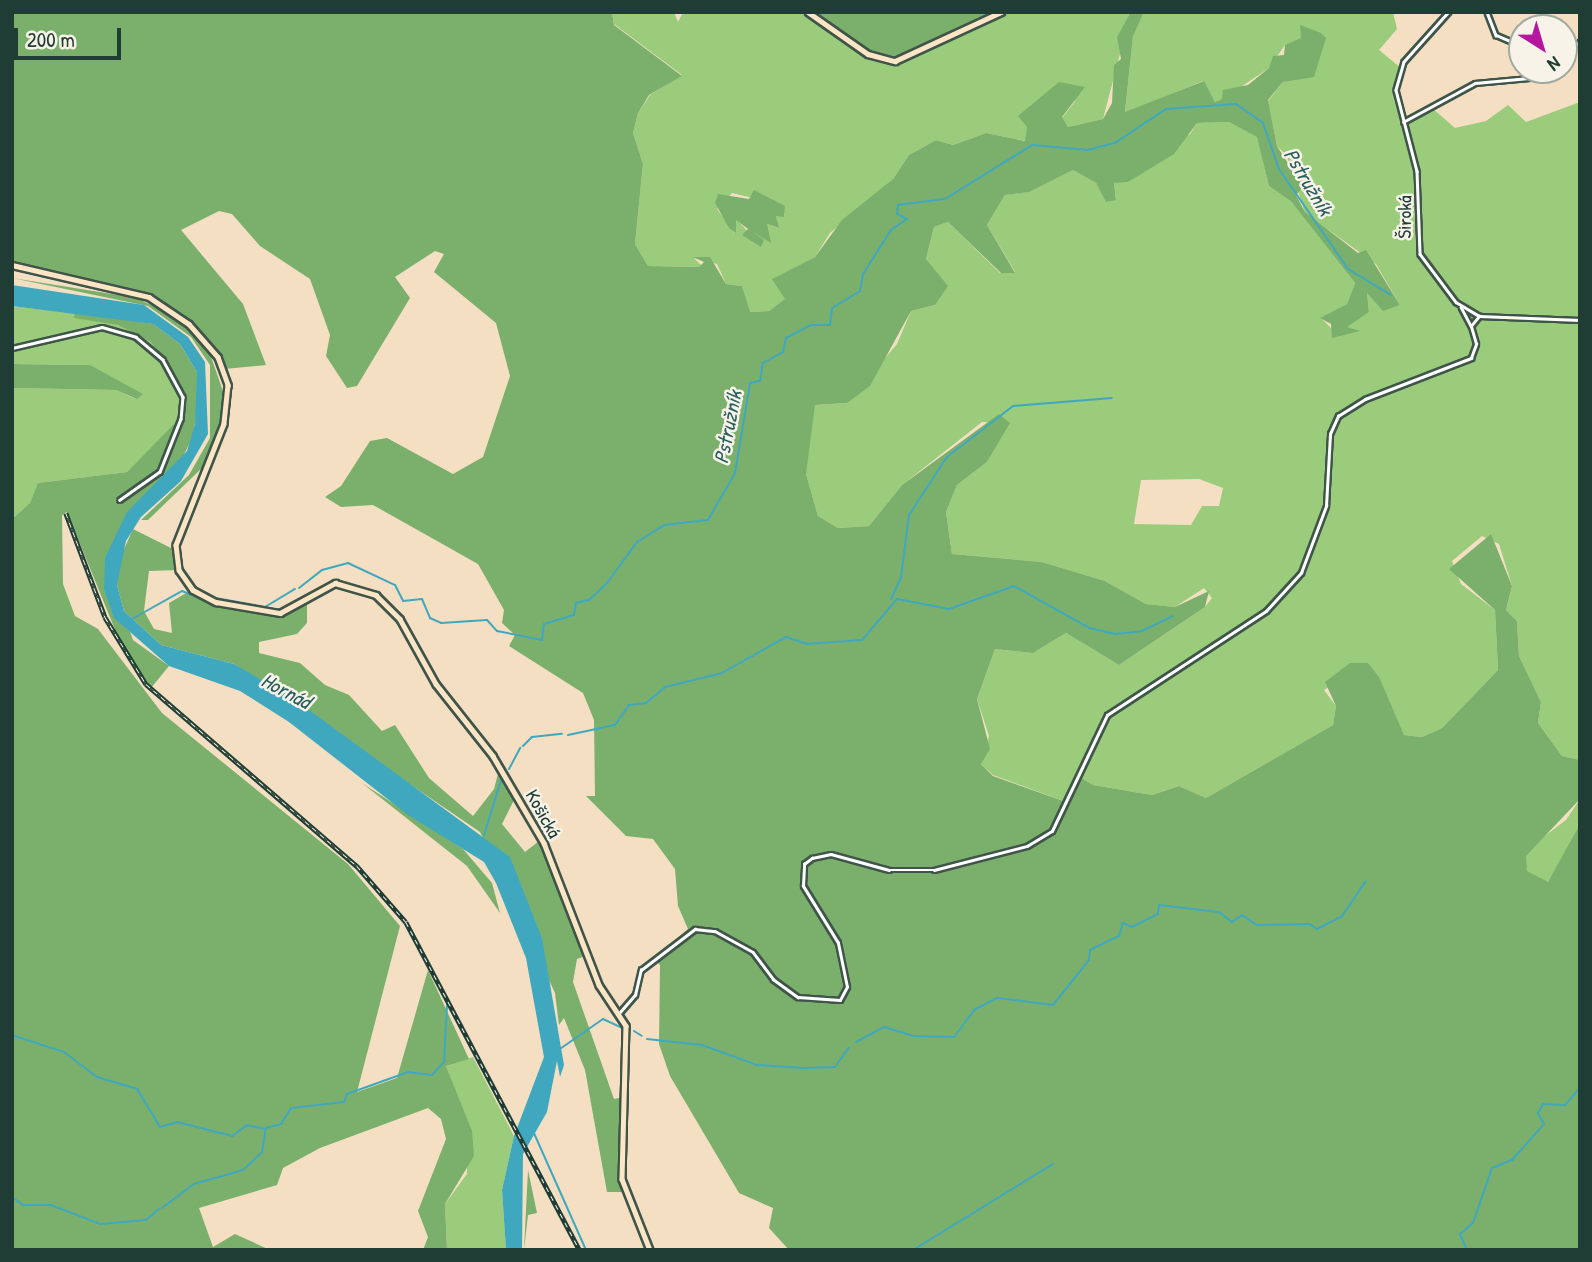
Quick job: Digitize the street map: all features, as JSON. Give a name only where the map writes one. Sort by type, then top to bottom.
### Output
[{"type":"street","points":[[808,12],[868,54],[895,61],[1001,12]]},
{"type":"street","points":[[1486,12],[1496,35],[1508,40]]},
{"type":"street","name":"Široká","points":[[1446,13],[1399,71],[1396,97],[1417,171],[1419,250],[1460,306],[1479,316],[1580,320]]},
{"type":"street","points":[[1402,122],[1475,83],[1508,80]]},
{"type":"street","name":"Košická","points":[[12,265],[149,297],[189,324],[218,357],[228,385],[225,424],[176,545],[184,580],[206,599],[281,613],[334,583],[376,595],[400,619],[436,684],[506,777],[553,861],[599,985],[620,1012],[627,1029],[622,1179],[650,1250]]},
{"type":"street","points":[[620,1012],[635,995],[641,970],[695,929],[715,931],[753,952],[773,979],[798,997],[840,1000],[847,987],[838,943],[801,875],[811,858],[831,854],[888,870],[934,870],[1027,846],[1052,831],[1107,715],[1266,611],[1301,573],[1322,526],[1330,434],[1338,416],[1365,399],[1471,358],[1476,344],[1471,326],[1460,306]]},
{"type":"street","points":[[1471,326],[1479,316]]},
{"type":"street","points":[[12,348],[102,327],[136,337],[163,360],[183,397],[181,418],[160,472],[120,500]]},
{"type":"green space","points":[[12,12],[612,12],[614,25],[682,76],[649,95],[638,113],[633,133],[643,164],[635,244],[648,266],[699,267],[704,262],[693,257],[710,257],[726,284],[742,286],[750,312],[769,311],[785,299],[772,279],[815,257],[842,220],[893,179],[909,155],[936,140],[953,145],[986,133],[1025,141],[1027,127],[1018,116],[1059,82],[1085,87],[1062,117],[1068,127],[1103,119],[1112,103],[1114,65],[1121,59],[1117,37],[1131,12],[1144,12],[1133,36],[1125,112],[1204,81],[1215,102],[1222,99],[1223,90],[1248,85],[1269,68],[1273,56],[1284,55],[1285,45],[1301,38],[1300,25],[1321,33],[1326,38],[1314,77],[1283,82],[1268,100],[1277,146],[1303,187],[1296,195],[1305,212],[1358,253],[1366,250],[1400,305],[1383,311],[1367,293],[1369,312],[1347,327],[1360,331],[1332,338],[1331,324],[1320,318],[1347,304],[1355,283],[1291,201],[1269,186],[1257,137],[1229,122],[1197,123],[1174,154],[1128,182],[1114,183],[1116,200],[1106,202],[1096,183],[1073,170],[1029,192],[1005,195],[987,225],[1015,273],[1001,273],[948,222],[934,227],[926,259],[948,286],[935,305],[911,311],[870,386],[847,403],[815,405],[806,474],[818,516],[838,528],[869,526],[902,485],[999,414],[1010,423],[987,462],[957,485],[946,512],[952,554],[1042,562],[1105,581],[1146,604],[1175,607],[1209,591],[1205,607],[1119,665],[1066,633],[1033,653],[995,649],[977,699],[990,749],[981,764],[993,776],[1069,803],[1077,775],[1093,785],[1152,795],[1179,786],[1206,798],[1333,725],[1336,706],[1325,682],[1350,663],[1368,663],[1379,677],[1404,735],[1422,737],[1442,728],[1498,670],[1495,610],[1449,569],[1491,534],[1512,586],[1506,610],[1517,621],[1519,656],[1541,702],[1538,723],[1562,756],[1580,760],[1580,799],[1526,856],[1527,871],[1548,882],[1580,824],[1580,1250],[789,1250],[769,1228],[773,1208],[739,1193],[670,1076],[659,1044],[660,965],[654,959],[688,929],[678,906],[675,869],[653,839],[626,836],[586,796],[595,796],[594,720],[583,693],[509,646],[515,635],[502,623],[504,610],[478,564],[373,505],[341,507],[325,497],[341,486],[370,441],[387,438],[453,474],[483,457],[510,376],[496,323],[434,272],[444,254],[435,251],[395,277],[410,298],[357,386],[347,388],[326,356],[330,335],[310,279],[260,246],[232,214],[219,211],[181,230],[243,304],[266,365],[224,369],[178,315],[149,297],[12,266]]},
{"type":"green space","points":[[612,12],[674,12],[678,22],[683,12],[808,12],[910,58],[994,12],[1131,12],[1103,119],[1068,127],[1062,118],[1076,100],[1027,127],[1026,141],[986,133],[953,145],[936,140],[909,155],[893,179],[830,233],[815,257],[773,279],[786,299],[769,311],[749,312],[742,286],[726,284],[717,264],[694,258],[703,267],[648,266],[635,244],[643,164],[633,133],[638,113],[650,95],[682,75],[614,24]],"holes":[[[732,193],[778,204],[785,215],[776,216],[778,228],[767,224],[752,236],[736,219],[735,233],[717,209]]]},
{"type":"green space","points":[[808,12],[994,12],[996,15],[895,61],[875,57]]},
{"type":"green space","points":[[1144,12],[1393,12],[1397,29],[1379,50],[1401,68],[1396,97],[1402,122],[1432,108],[1455,128],[1486,121],[1508,105],[1526,122],[1580,102],[1580,760],[1562,756],[1538,723],[1541,702],[1519,656],[1517,621],[1506,610],[1512,586],[1499,544],[1482,536],[1452,561],[1461,584],[1495,610],[1498,670],[1442,728],[1422,737],[1404,735],[1368,663],[1324,690],[1336,706],[1333,725],[1206,798],[1179,786],[1152,795],[1093,785],[1077,775],[1069,803],[993,775],[981,764],[989,736],[977,699],[995,649],[1033,653],[1066,633],[1119,665],[1205,607],[1212,598],[1204,588],[1175,607],[1146,604],[1105,581],[1042,562],[952,554],[946,512],[957,485],[987,462],[1009,423],[982,422],[902,485],[869,526],[838,528],[818,516],[806,474],[808,420],[815,405],[847,403],[897,344],[911,311],[935,305],[926,259],[934,227],[948,222],[1000,273],[1015,272],[987,225],[1005,195],[1028,192],[1073,170],[1096,183],[1106,201],[1116,199],[1114,183],[1190,134],[1197,123],[1229,122],[1258,137],[1269,186],[1291,200],[1355,283],[1347,304],[1321,318],[1334,331],[1369,312],[1367,293],[1383,310],[1400,305],[1376,264],[1305,213],[1287,156],[1277,146],[1268,101],[1283,82],[1298,78],[1321,33],[1285,45],[1269,68],[1223,99],[1215,102],[1203,81],[1125,113],[1133,35]],"holes":[[[1199,479],[1223,488],[1219,506],[1202,506],[1191,525],[1134,524],[1141,480]]]},
{"type":"green space","points":[[754,190],[785,206],[784,217],[776,216],[779,228],[767,224],[771,243],[753,232],[764,240],[761,247],[742,235],[748,229],[736,220],[736,233],[729,228],[715,203],[718,194],[749,199]]},
{"type":"green space","points":[[12,278],[137,298],[174,317],[209,351],[225,397],[217,437],[203,467],[148,520],[141,520],[189,475],[210,438],[210,365],[191,337],[148,306]]},
{"type":"green space","points":[[12,306],[139,321],[177,378],[183,417],[127,472],[39,483],[30,503],[12,519],[12,388],[116,390],[136,399],[90,365],[12,364]]},
{"type":"green space","points":[[75,312],[153,324],[180,344],[197,372],[198,402],[193,436],[178,467],[105,558],[133,640],[169,666],[151,688],[125,654],[67,512],[62,515],[63,584],[75,616],[98,629],[162,713],[348,864],[400,926],[357,1092],[397,1078],[428,970],[469,1059],[446,1066],[472,1131],[474,1156],[445,1204],[447,1250],[423,1250],[428,1237],[418,1211],[446,1139],[441,1119],[428,1108],[320,1148],[283,1168],[277,1185],[199,1208],[213,1247],[235,1234],[270,1250],[12,1250],[12,519],[30,503],[38,483],[127,472],[182,416],[177,378],[151,342],[118,325],[74,318]]},
{"type":"green space","points":[[12,364],[90,365],[143,394],[137,399],[116,390],[12,388]]},
{"type":"green space","points":[[133,529],[173,549],[179,570],[149,571],[144,611],[154,629],[172,633],[169,603],[188,592],[266,615],[284,616],[307,604],[307,623],[297,634],[259,642],[259,653],[300,663],[325,685],[349,695],[382,731],[395,725],[429,778],[473,816],[494,789],[500,766],[517,794],[502,824],[525,852],[543,838],[588,955],[577,959],[573,982],[614,1099],[623,1097],[622,1192],[607,1192],[585,1070],[564,1018],[559,1025],[555,993],[480,832],[234,664],[161,645],[124,611],[117,585],[118,563]]},
{"type":"green space","points":[[362,783],[463,849],[492,883],[500,913],[467,866]]},
{"type":"green space","points":[[1580,799],[1580,824],[1558,866],[1548,882],[1536,880],[1526,871],[1525,851],[1566,820]]},
{"type":"green space","points":[[473,1057],[514,1136],[502,1190],[506,1250],[447,1250],[445,1204],[467,1174],[467,1122],[446,1066]]},
{"type":"green space","points":[[528,1170],[537,1213],[528,1215],[524,1250]]},
{"type":"water","points":[[12,285],[144,305],[188,337],[205,362],[208,434],[181,481],[141,517],[126,541],[117,585],[124,611],[161,645],[234,664],[294,699],[510,857],[542,938],[564,1065],[560,1077],[557,1061],[547,1112],[523,1154],[522,1250],[506,1250],[502,1190],[514,1136],[544,1057],[526,958],[496,883],[484,862],[408,815],[289,722],[240,691],[169,666],[114,618],[104,589],[105,558],[127,512],[187,451],[195,424],[197,372],[180,344],[153,324],[12,306]]},
{"type":"waterway","name":"Pstružník","points":[[299,588],[322,570],[348,563],[395,585],[403,601],[422,599],[430,618],[441,623],[487,620],[497,631],[542,640],[544,624],[574,615],[576,603],[589,600],[607,583],[637,542],[664,525],[708,520],[735,473],[750,383],[760,381],[763,363],[783,352],[786,338],[810,325],[830,325],[832,308],[860,291],[863,274],[891,230],[907,219],[897,214],[898,205],[945,199],[1032,145],[1088,150],[1115,143],[1166,109],[1236,104],[1263,123],[1279,169],[1348,269],[1391,295]]},
{"type":"waterway","points":[[891,599],[901,578],[909,515],[947,457],[1013,406],[1112,398]]},
{"type":"waterway","points":[[568,735],[615,725],[629,705],[646,703],[665,687],[722,673],[786,637],[807,644],[862,640],[897,599],[949,609],[1014,586],[1089,628],[1115,634],[1142,631],[1173,616]]},
{"type":"waterway","name":"Pstružník","points":[[210,597],[265,607],[295,589]]},
{"type":"waterway","name":"Pstružník","points":[[132,619],[182,591],[204,600]]},
{"type":"waterway","points":[[523,746],[532,737],[562,734]]},
{"type":"waterway","points":[[509,769],[520,748]]},
{"type":"waterway","points":[[484,835],[501,780]]},
{"type":"waterway","points":[[856,1042],[884,1027],[914,1036],[954,1037],[974,1010],[997,998],[1053,1005],[1089,960],[1090,950],[1119,936],[1123,923],[1132,927],[1158,914],[1159,905],[1219,912],[1232,922],[1242,915],[1257,925],[1310,924],[1317,929],[1342,916],[1366,881]]},
{"type":"waterway","points":[[162,1208],[194,1184],[243,1170],[262,1152],[266,1128],[281,1124],[291,1108],[344,1102],[347,1094],[408,1072],[432,1075],[444,1062],[447,1005]]},
{"type":"waterway","points":[[557,1051],[603,1019],[622,1028]]},
{"type":"waterway","points":[[634,1031],[642,1036]]},
{"type":"waterway","points":[[12,1035],[64,1052],[97,1077],[137,1089],[160,1127],[177,1122],[232,1136],[247,1125],[264,1129]]},
{"type":"waterway","points":[[647,1039],[702,1045],[757,1065],[804,1068],[835,1067],[849,1047]]},
{"type":"waterway","points":[[1467,1250],[1460,1234],[1473,1223],[1492,1168],[1512,1160],[1544,1124],[1538,1113],[1543,1104],[1565,1105],[1580,1088]]},
{"type":"waterway","points":[[533,1131],[586,1250]]},
{"type":"waterway","points":[[913,1250],[1053,1164]]},
{"type":"waterway","points":[[12,1197],[23,1205],[51,1205],[100,1224],[146,1220],[159,1209]]},
{"type":"railway","points":[[66,513],[105,617],[146,684],[357,866],[406,922],[580,1250]]},
{"type":"water label","name":"Hornád","points":[[286,691]]}]
